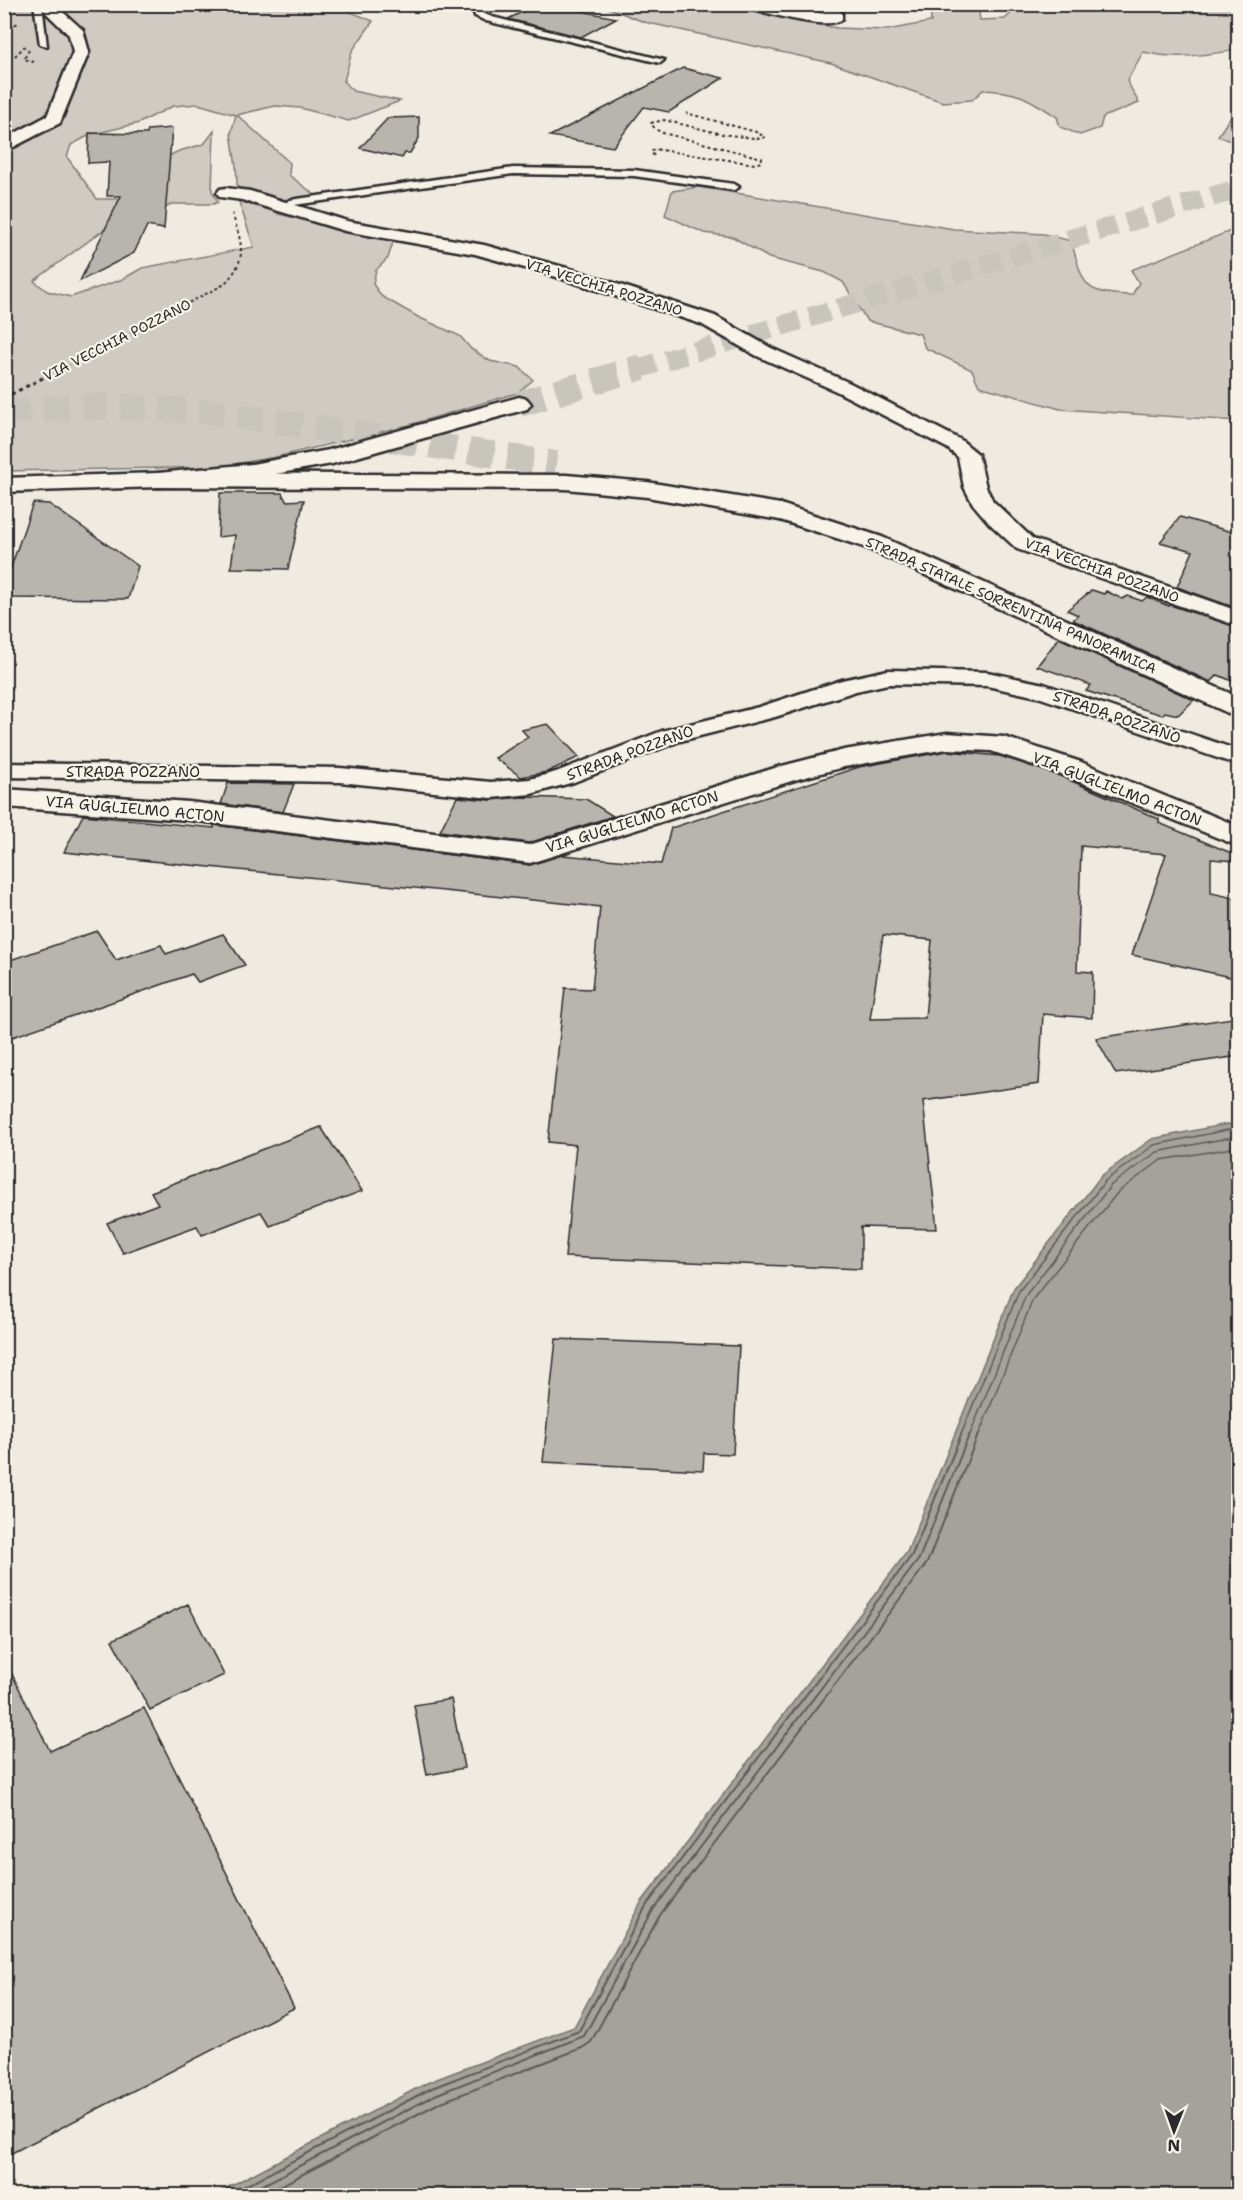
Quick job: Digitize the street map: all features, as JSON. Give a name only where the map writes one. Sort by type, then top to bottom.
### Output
[{"type":"main road","points":[[158,480],[252,471],[332,457],[519,404]]},
{"type":"main road","points":[[556,464],[697,488],[780,512]]},
{"type":"main road","points":[[4,485],[158,480],[566,482],[669,492],[780,512]]},
{"type":"main road","name":"STRADA STATALE SORRENTINA PANORAMICA","points":[[780,512],[873,542],[1239,707]]},
{"type":"main road","name":"VIA GUGLIELMO ACTON","points":[[4,798],[189,811],[530,854],[788,773],[844,759],[947,741],[994,743],[1071,768],[1239,837]]},
{"type":"street","points":[[4,147],[25,133],[54,119],[81,52],[78,33],[44,4]]},
{"type":"street","points":[[211,4],[233,4]]},
{"type":"street","points":[[751,4],[808,17],[834,19],[834,13],[822,4]]},
{"type":"street","name":"VIA VECCHIA POZZANO","points":[[226,193],[244,195],[345,226],[477,249],[567,274],[708,320],[764,352],[843,387],[962,449],[968,454],[975,487],[982,499],[999,521],[1025,544],[1239,619]]},
{"type":"street","name":"STRADA POZZANO","points":[[4,770],[316,774],[491,790],[531,786],[566,777],[671,736],[767,712],[850,685],[888,677],[987,679],[1044,691],[1239,758]]},
{"type":"lane","points":[[38,4],[37,11],[44,32],[44,44]]},
{"type":"lane","points":[[475,4],[478,14],[489,19],[660,60]]},
{"type":"lane","points":[[288,210],[290,203],[513,171],[633,173],[734,187]]},
{"type":"path","points":[[4,61],[14,57],[18,50],[27,45],[31,46],[24,59],[34,62]]},
{"type":"path","points":[[660,158],[652,155],[651,152],[654,149],[754,164],[761,162],[762,158],[746,153],[663,133],[655,129],[651,123],[664,120],[739,137],[761,140],[765,137],[756,132],[686,114]]},
{"type":"path","name":"VIA VECCHIA POZZANO","points":[[4,398],[223,285],[234,275],[244,253],[226,193]]},
{"type":"shaded area","points":[[339,4],[339,7],[373,21],[352,51],[344,81],[353,91],[400,101],[349,121],[300,108],[275,106],[237,115],[290,163],[289,175],[315,195],[278,214],[394,239],[388,258],[376,270],[373,284],[381,296],[418,317],[460,336],[471,349],[490,361],[519,367],[533,380],[517,393],[409,425],[276,457],[216,467],[5,471],[4,5]],"holes":[[[198,104],[236,115],[231,133],[238,199],[254,247],[142,268],[123,279],[71,297],[47,291],[34,281],[105,229],[146,223],[171,204],[218,202],[212,191],[214,131],[204,144],[179,151],[141,169],[122,199],[97,199],[67,157],[71,145],[90,135],[139,123],[173,106]]]},
{"type":"shaded area","points":[[601,5],[714,5],[837,28],[887,30],[931,22],[930,5],[978,5],[980,20],[1005,19],[1020,5],[1238,5],[1238,50],[1179,56],[1143,52],[1127,81],[1139,103],[1103,117],[1100,128],[1080,135],[1060,127],[1057,117],[1030,100],[1014,94],[983,90],[972,100],[943,102],[831,63],[644,22]]},
{"type":"shaded area","points":[[1238,114],[1238,144],[1218,136],[1231,116]]},
{"type":"shaded area","points":[[699,187],[954,229],[1044,234],[1071,241],[1083,278],[1094,289],[1115,294],[1132,295],[1139,283],[1131,270],[1238,228],[1238,421],[1060,409],[979,386],[972,370],[925,348],[920,334],[867,321],[843,282],[824,272],[769,258],[733,237],[704,233],[665,215],[672,191]]},
{"type":"water","points":[[1227,1124],[1238,1125],[1238,2195],[213,2195],[429,2082],[574,2027],[641,1903],[907,1552],[1014,1288],[1101,1176],[1152,1139]]},
{"type":"building","points":[[538,4],[616,18],[581,37],[508,19]]},
{"type":"building","points":[[683,68],[723,78],[669,112],[644,107],[613,147],[550,136]]},
{"type":"building","points":[[419,117],[419,138],[410,153],[405,153],[402,158],[360,148],[388,118]]},
{"type":"building","points":[[172,128],[164,229],[147,226],[134,253],[80,281],[121,196],[107,196],[109,162],[88,163],[89,133],[147,134],[148,130]]},
{"type":"building","points":[[220,493],[282,493],[286,501],[304,500],[288,569],[231,568],[235,535],[218,537]]},
{"type":"building","points":[[33,503],[49,504],[138,566],[128,599],[4,598],[4,570],[10,570]]},
{"type":"building","points":[[1180,517],[1239,534],[1239,609],[1177,587],[1193,551],[1160,542]]},
{"type":"building","points":[[1092,590],[1104,594],[1106,591],[1122,599],[1128,596],[1142,601],[1147,597],[1239,628],[1239,684],[1218,675],[1211,682],[1073,620],[1078,615],[1067,610]]},
{"type":"building","points":[[1059,638],[1194,700],[1178,715],[1165,712],[1162,715],[1086,691],[1091,685],[1037,666]]},
{"type":"building","points":[[548,724],[579,757],[547,772],[521,777],[495,758],[528,737],[522,730]]},
{"type":"building","points":[[947,751],[1000,756],[1060,776],[1159,819],[1159,823],[1236,855],[1235,861],[1211,859],[1211,893],[1239,899],[1239,979],[1132,955],[1166,854],[1081,846],[1077,971],[1093,972],[1092,1018],[1043,1014],[1039,1084],[923,1101],[937,1229],[861,1227],[861,1269],[565,1257],[576,1145],[548,1142],[565,988],[592,989],[600,907],[64,852],[83,815],[214,828],[214,825],[530,865],[562,855],[661,864],[671,828],[859,767]],"holes":[[[883,935],[932,940],[925,1018],[870,1019]]]},
{"type":"building","points":[[228,783],[294,784],[283,812],[221,804]]},
{"type":"building","points":[[457,797],[491,800],[523,797],[586,799],[613,816],[529,843],[440,831]]},
{"type":"building","points":[[97,931],[116,960],[161,945],[166,954],[223,934],[245,965],[198,982],[192,974],[4,1040],[4,962]]},
{"type":"building","points":[[1239,1017],[1239,1056],[1116,1074],[1096,1038]]},
{"type":"building","points":[[321,1127],[362,1191],[270,1226],[261,1212],[202,1235],[197,1226],[123,1253],[107,1223],[158,1204],[151,1192]]},
{"type":"building","points":[[556,1339],[739,1346],[733,1454],[704,1453],[703,1470],[543,1462]]},
{"type":"building","points":[[188,1604],[224,1675],[150,1710],[112,1640]]},
{"type":"building","points":[[4,1658],[50,1751],[144,1708],[294,2008],[4,2157]]},
{"type":"building","points":[[451,1699],[464,1768],[427,1775],[414,1705]]},
{"type":"tunnel","points":[[637,369],[1238,189]]},
{"type":"tunnel","points":[[519,404],[642,367]]},
{"type":"tunnel","points":[[4,412],[104,406],[204,411],[556,464]]}]
